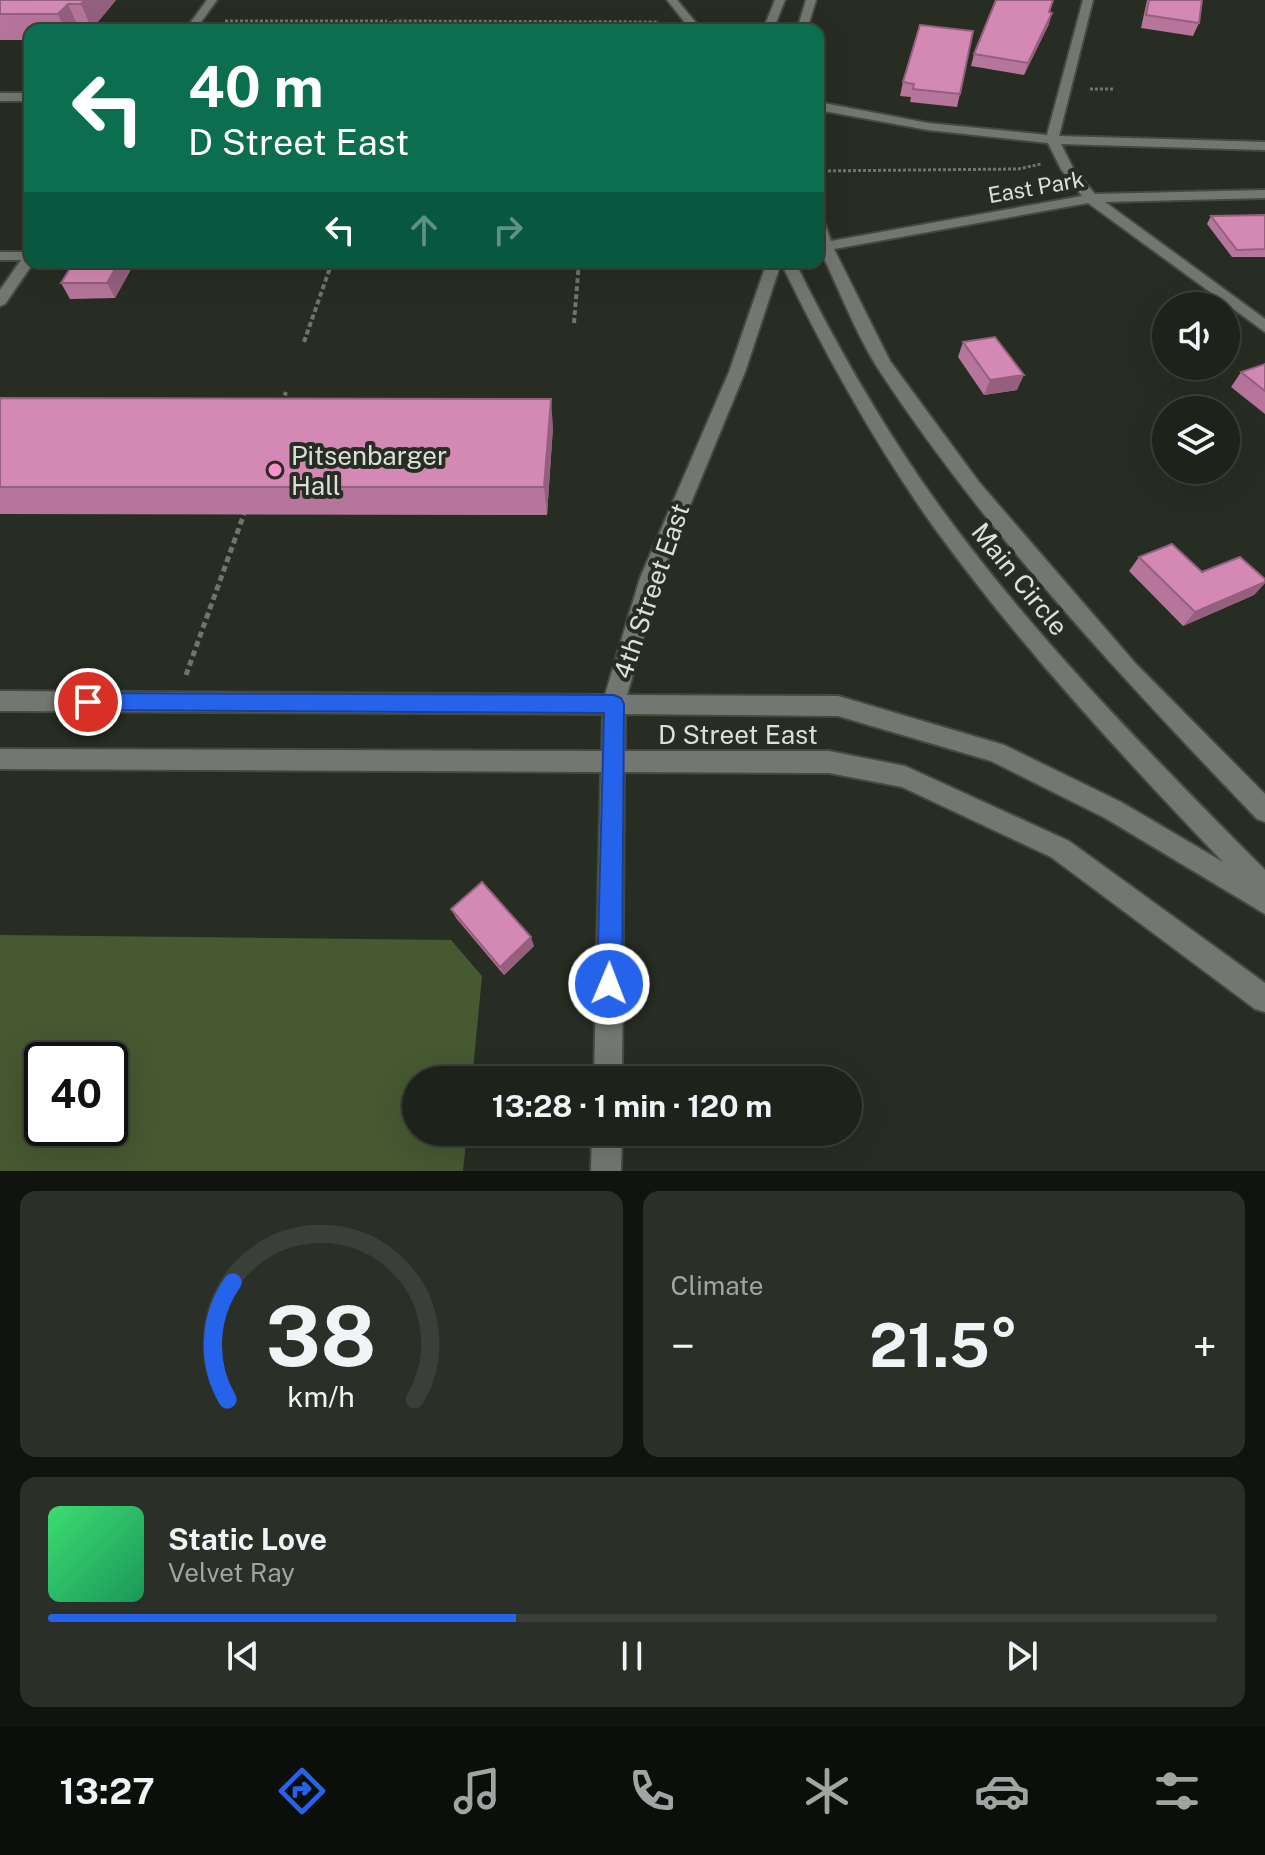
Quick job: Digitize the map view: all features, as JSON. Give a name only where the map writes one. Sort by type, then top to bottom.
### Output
[{"type":"street","points":[[194,24],[212,0]]},
{"type":"street","points":[[672,0],[692,24]]},
{"type":"street","points":[[770,24],[780,0]]},
{"type":"street","points":[[804,24],[811,0]]},
{"type":"street","points":[[1088,0],[1052,139],[1067,169],[1091,198],[1265,327]]},
{"type":"street","points":[[3,100],[24,98]]},
{"type":"street","name":"East Park","points":[[824,107],[917,124],[1052,139],[1142,146],[1265,146]]},
{"type":"street","name":"East Park","points":[[824,248],[1091,198],[1265,194]]},
{"type":"street","name":"Main Circle","points":[[824,252],[883,363],[973,487],[1128,670],[1265,811]]},
{"type":"street","points":[[0,256],[24,257]]},
{"type":"street","points":[[0,301],[24,266]]},
{"type":"street","name":"4th Street East","points":[[608,1066],[614,704],[623,655],[711,429],[738,369],[759,294],[771,268]]},
{"type":"street","name":"Main Circle","points":[[791,268],[814,318],[852,384],[939,519],[1056,665],[1131,749],[1265,888]]},
{"type":"street","name":"D Street East","points":[[0,701],[838,706],[996,752],[1113,810],[1265,901]]},
{"type":"street","name":"D Street East","points":[[0,759],[829,762],[905,777],[1060,849],[1265,999]]},
{"type":"street","points":[[606,1171],[607,1146]]},
{"type":"path","points":[[386,24],[396,21]]},
{"type":"path","points":[[274,24],[396,21],[554,24]]},
{"type":"path","points":[[304,342],[330,268]]},
{"type":"path","points":[[574,323],[579,268]]},
{"type":"path","points":[[278,415],[286,392]]},
{"type":"path","points":[[177,702],[244,514]]},
{"type":"green space","points":[[0,935],[451,940],[482,976],[473,1066],[402,1066],[402,1146],[466,1146],[463,1171],[0,1171]]},
{"type":"building","points":[[0,0],[84,0],[81,4],[68,4],[58,14],[0,14]]},
{"type":"building","points":[[996,0],[1053,0],[1049,12],[1052,13],[1028,63],[974,54]]},
{"type":"building","points":[[1149,0],[1202,0],[1199,23],[1146,15]]},
{"type":"building","points":[[920,25],[973,31],[960,94],[913,89],[914,84],[903,82]]},
{"type":"building","points":[[1265,215],[1265,249],[1237,250],[1211,216]]},
{"type":"building","points":[[70,268],[116,268],[107,283],[61,283]]},
{"type":"building","points":[[995,337],[1024,375],[990,380],[963,342]]},
{"type":"building","points":[[1265,364],[1265,391],[1241,372]]},
{"type":"building","name":"Pitsenbarger Hall","points":[[0,398],[551,399],[544,487],[0,487]]},
{"type":"building","points":[[1172,544],[1202,572],[1240,557],[1265,582],[1195,612],[1139,557]]},
{"type":"building","points":[[482,882],[531,937],[500,967],[451,909]]},
{"type":"place","name":"Pitsenbarger Hall","points":[[275,470]]},
{"type":"route","points":[[88,702],[614,704],[609,984]]}]
